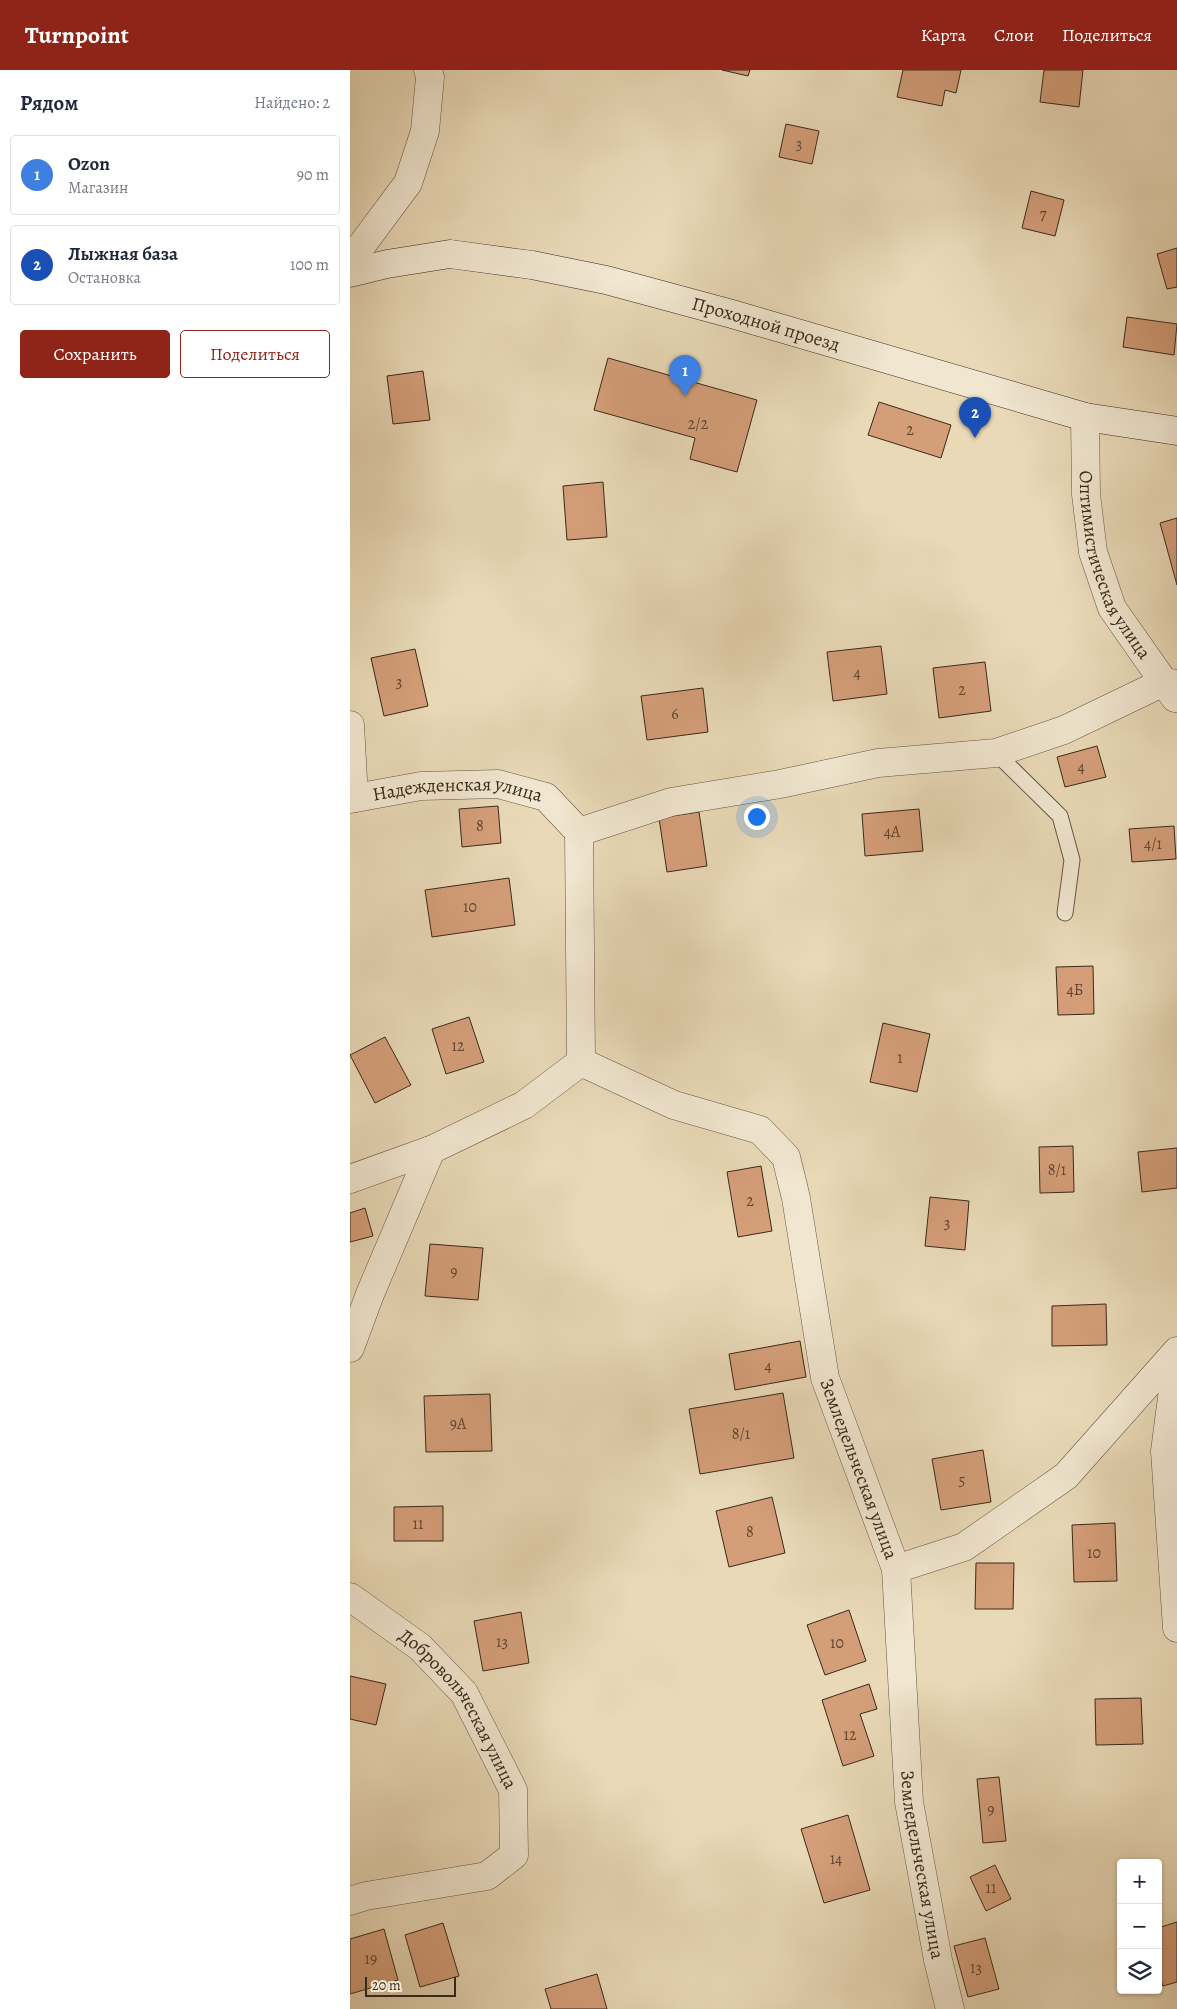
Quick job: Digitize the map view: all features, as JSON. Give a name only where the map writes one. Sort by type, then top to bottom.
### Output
[{"type":"street","points":[[350,261],[408,183],[426,131],[430,77],[428,70]]},
{"type":"street","name":"Проходной проезд","points":[[350,273],[387,264],[450,254],[532,265],[606,280],[732,314],[1085,417],[1177,431]]},
{"type":"street","name":"Оптимистическая улица","points":[[1085,417],[1086,494],[1093,552],[1112,608],[1173,689]]},
{"type":"street","points":[[350,1179],[431,1150],[524,1105],[581,1062],[579,832],[671,802],[780,784],[878,763],[996,753],[1173,689]]},
{"type":"street","points":[[350,725],[352,799]]},
{"type":"street","name":"Надежденская улица","points":[[352,799],[421,786],[498,784],[546,797],[579,832]]},
{"type":"street","name":"Земледельческая улица","points":[[581,1062],[674,1105],[760,1130],[786,1157],[796,1198],[825,1378],[896,1569],[910,1802],[938,1960],[950,2009]]},
{"type":"street","points":[[350,1348],[370,1294],[431,1150]]},
{"type":"street","points":[[896,1569],[964,1547],[1066,1476],[1177,1351]]},
{"type":"street","points":[[1177,1358],[1164,1451],[1177,1628]]},
{"type":"street","name":"Добровольческая улица","points":[[350,1598],[420,1647],[464,1694],[513,1790],[514,1855],[488,1876],[366,1896],[350,1901]]},
{"type":"lane","points":[[996,753],[1060,816],[1072,860],[1065,913]]},
{"type":"building","points":[[722,70],[750,70],[748,76]]},
{"type":"building","points":[[903,70],[961,70],[956,93],[945,90],[942,106],[897,97]]},
{"type":"building","points":[[1044,70],[1083,70],[1079,107],[1040,102]]},
{"type":"building","points":[[786,124],[819,131],[812,164],[779,157]]},
{"type":"building","points":[[1031,191],[1064,200],[1055,236],[1022,228]]},
{"type":"building","points":[[1177,248],[1177,287],[1167,289],[1157,254]]},
{"type":"building","points":[[1127,317],[1177,324],[1174,355],[1123,347]]},
{"type":"building","points":[[608,358],[757,400],[737,472],[690,459],[695,438],[594,410]]},
{"type":"building","points":[[423,371],[430,420],[393,424],[387,376]]},
{"type":"building","points":[[879,402],[951,425],[941,458],[868,435]]},
{"type":"building","points":[[603,482],[607,537],[567,540],[563,486]]},
{"type":"building","points":[[1177,518],[1177,585],[1160,523]]},
{"type":"building","points":[[881,646],[887,694],[833,701],[827,652]]},
{"type":"building","points":[[415,649],[428,706],[384,716],[371,658]]},
{"type":"building","points":[[985,662],[991,711],[939,718],[933,668]]},
{"type":"building","points":[[703,688],[708,732],[647,740],[641,696]]},
{"type":"building","points":[[1097,746],[1106,777],[1065,787],[1057,757]]},
{"type":"building","points":[[498,806],[501,843],[462,847],[459,809]]},
{"type":"building","points":[[919,809],[923,851],[865,856],[862,814]]},
{"type":"building","points":[[699,812],[707,866],[667,872],[659,818]]},
{"type":"building","points":[[1174,826],[1176,859],[1132,862],[1129,829]]},
{"type":"building","points":[[509,878],[515,925],[432,937],[425,890]]},
{"type":"building","points":[[1093,966],[1094,1014],[1058,1015],[1056,967]]},
{"type":"building","points":[[469,1017],[484,1062],[446,1074],[432,1029]]},
{"type":"building","points":[[883,1023],[930,1034],[917,1092],[870,1082]]},
{"type":"building","points":[[385,1037],[411,1085],[375,1103],[350,1055]]},
{"type":"building","points":[[1073,1146],[1074,1192],[1040,1193],[1039,1147]]},
{"type":"building","points":[[1177,1148],[1177,1188],[1142,1192],[1138,1152]]},
{"type":"building","points":[[761,1166],[772,1231],[738,1237],[727,1172]]},
{"type":"building","points":[[930,1197],[969,1201],[965,1250],[925,1246]]},
{"type":"building","points":[[365,1208],[373,1236],[350,1242],[350,1213]]},
{"type":"building","points":[[430,1244],[483,1248],[478,1300],[425,1296]]},
{"type":"building","points":[[1106,1304],[1107,1345],[1052,1346],[1052,1306]]},
{"type":"building","points":[[800,1341],[806,1377],[735,1390],[729,1354]]},
{"type":"building","points":[[783,1393],[794,1458],[700,1474],[689,1409]]},
{"type":"building","points":[[490,1394],[492,1451],[426,1452],[424,1396]]},
{"type":"building","points":[[983,1450],[991,1502],[941,1510],[932,1459]]},
{"type":"building","points":[[772,1497],[785,1553],[729,1567],[716,1511]]},
{"type":"building","points":[[443,1506],[443,1541],[394,1541],[394,1507]]},
{"type":"building","points":[[1115,1523],[1117,1581],[1074,1582],[1072,1525]]},
{"type":"building","points":[[976,1563],[1014,1563],[1013,1609],[975,1609]]},
{"type":"building","points":[[849,1610],[866,1661],[825,1675],[807,1625]]},
{"type":"building","points":[[521,1612],[529,1663],[483,1671],[474,1621]]},
{"type":"building","points":[[350,1676],[386,1684],[376,1725],[350,1719]]},
{"type":"building","points":[[869,1684],[877,1709],[860,1714],[874,1756],[843,1766],[822,1700]]},
{"type":"building","points":[[1141,1698],[1143,1744],[1096,1745],[1095,1699]]},
{"type":"building","points":[[999,1777],[1006,1841],[983,1843],[977,1779]]},
{"type":"building","points":[[848,1815],[870,1890],[824,1903],[801,1829]]},
{"type":"building","points":[[995,1865],[1011,1899],[986,1911],[970,1877]]},
{"type":"building","points":[[1177,1922],[1177,1982],[1163,1986],[1162,1983],[1162,1927]]},
{"type":"building","points":[[443,1923],[459,1976],[420,1987],[405,1935]]},
{"type":"building","points":[[384,1929],[398,1980],[350,1994],[350,1939]]},
{"type":"building","points":[[985,1938],[999,1989],[968,1997],[954,1946]]},
{"type":"building","points":[[597,1974],[607,2009],[551,2009],[545,1989]]},
{"type":"place","name":"Ozon","points":[[685,396]]},
{"type":"place","name":"Лыжная база","points":[[975,438]]}]
